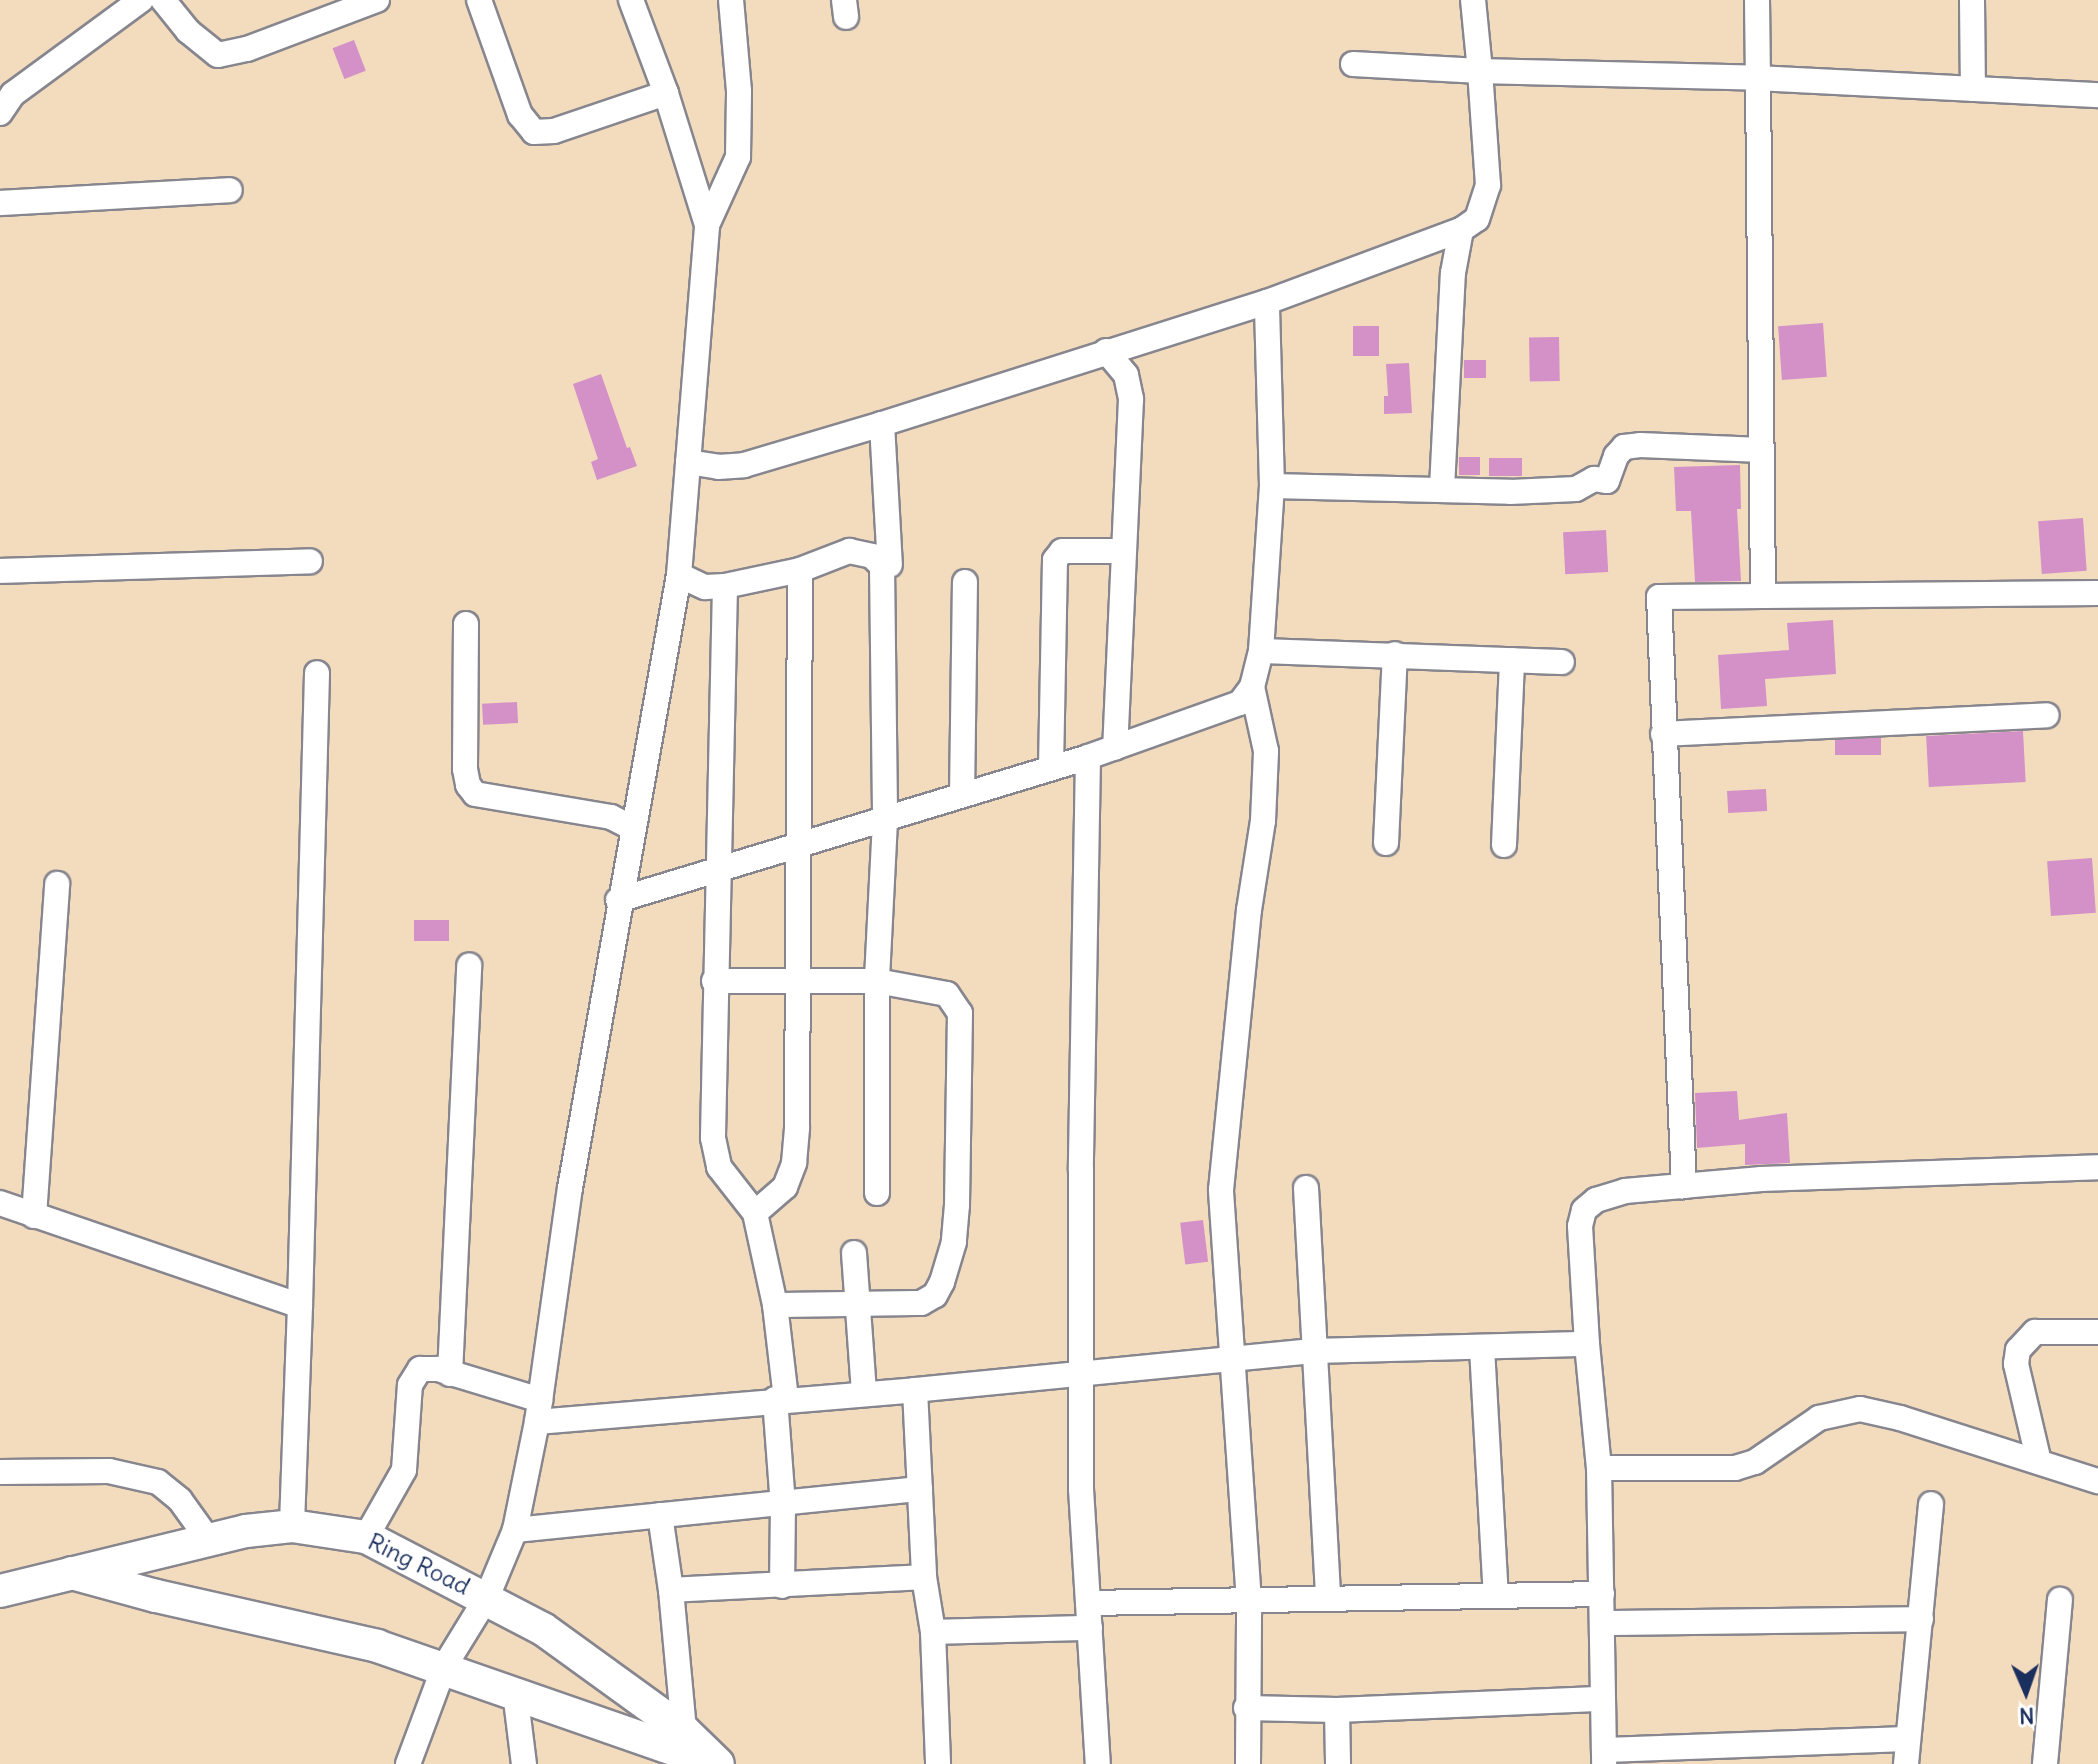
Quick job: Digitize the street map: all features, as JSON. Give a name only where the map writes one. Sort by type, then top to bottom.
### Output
[{"type":"main road","name":"Ring Road","points":[[0,1591],[208,1539],[292,1526],[366,1537],[487,1597],[543,1629],[684,1731],[717,1764]]},
{"type":"main road","name":"Ring Road","points":[[69,1572],[156,1596],[307,1628],[444,1667],[717,1764]]},
{"type":"street","points":[[0,113],[13,94],[141,0]]},
{"type":"street","points":[[163,0],[188,31],[218,55],[247,49],[377,0]]},
{"type":"street","points":[[479,0],[520,115],[534,132],[554,131],[666,93]]},
{"type":"street","points":[[631,0],[666,93],[707,225]]},
{"type":"street","points":[[408,1764],[444,1667],[487,1597],[515,1530],[538,1411],[570,1188],[618,900],[679,575],[707,225],[738,157],[739,91],[731,0]]},
{"type":"street","points":[[688,462],[718,467],[744,465],[882,424],[1267,302],[1461,230],[1477,219],[1488,185],[1473,0]]},
{"type":"street","points":[[1757,0],[1763,596]]},
{"type":"street","points":[[1972,0],[1973,89]]},
{"type":"street","points":[[1353,64],[1480,71],[1758,78],[2098,95]]},
{"type":"street","points":[[0,203],[230,190]]},
{"type":"street","points":[[1442,488],[1453,273],[1461,230]]},
{"type":"street","points":[[618,900],[1088,757],[1240,703],[1252,687],[1261,651],[1272,486],[1267,302]]},
{"type":"street","points":[[1106,351],[1126,375],[1131,399],[1115,748]]},
{"type":"street","points":[[882,424],[890,565]]},
{"type":"street","points":[[1272,486],[1510,492],[1576,489],[1594,479],[1607,481],[1616,456],[1624,447],[1762,450]]},
{"type":"street","points":[[679,575],[705,587],[725,586],[800,570],[849,551],[872,556],[882,566],[885,821],[877,981],[877,1193]]},
{"type":"street","points":[[1051,768],[1055,560],[1062,551],[1124,551]]},
{"type":"street","points":[[0,571],[310,561]]},
{"type":"street","points":[[755,1213],[785,1187],[794,1163],[799,983],[800,570]]},
{"type":"street","points":[[962,795],[965,582]]},
{"type":"street","points":[[725,586],[714,981],[715,1153],[726,1177],[755,1213],[775,1305],[783,1505],[782,1586]]},
{"type":"street","points":[[1684,1186],[1659,597],[2098,593]]},
{"type":"street","points":[[466,624],[465,769],[468,785],[475,794],[611,817],[633,828]]},
{"type":"street","points":[[1261,651],[1562,662]]},
{"type":"street","points":[[1386,843],[1395,654]]},
{"type":"street","points":[[1504,845],[1512,660]]},
{"type":"street","points":[[292,1526],[317,673]]},
{"type":"street","points":[[1248,1764],[1249,1602],[1230,1358],[1221,1190],[1249,910],[1263,821],[1265,765],[1252,687]]},
{"type":"street","points":[[1663,734],[2047,715]]},
{"type":"street","points":[[1088,757],[1081,1489],[1098,1764]]},
{"type":"street","points":[[34,1216],[57,884]]},
{"type":"street","points":[[450,1374],[469,965]]},
{"type":"street","points":[[714,981],[877,981],[936,990],[947,994],[958,1005],[962,1026],[954,1242],[935,1295],[921,1303],[775,1305]]},
{"type":"street","points":[[1908,1739],[1604,1757],[1599,1468],[1580,1226],[1584,1210],[1596,1200],[1625,1191],[1761,1179],[2098,1167]]},
{"type":"street","points":[[1306,1188],[1328,1596]]},
{"type":"street","points":[[0,1203],[300,1306]]},
{"type":"street","points":[[854,1253],[864,1394]]},
{"type":"street","points":[[2039,1462],[2016,1364],[2018,1350],[2035,1332],[2098,1332]]},
{"type":"street","points":[[366,1537],[404,1470],[413,1376],[429,1367],[538,1411],[864,1394],[1082,1376],[1316,1351],[1587,1344]]},
{"type":"street","points":[[1482,1348],[1496,1596]]},
{"type":"street","points":[[915,1390],[924,1577],[933,1632],[938,1764]]},
{"type":"street","points":[[1599,1468],[1735,1468],[1755,1462],[1819,1418],[1860,1409],[1900,1418],[2098,1481]]},
{"type":"street","points":[[0,1472],[109,1471],[158,1482],[180,1500],[208,1539]]},
{"type":"street","points":[[515,1530],[920,1489]]},
{"type":"street","points":[[1906,1764],[1931,1504]]},
{"type":"street","points":[[660,1515],[671,1590],[684,1731]]},
{"type":"street","points":[[671,1590],[924,1577]]},
{"type":"street","points":[[1088,1603],[1249,1602],[1328,1596],[1602,1594]]},
{"type":"street","points":[[2045,1764],[2060,1600]]},
{"type":"street","points":[[1604,1623],[1921,1619]]},
{"type":"street","points":[[933,1632],[1090,1628]]},
{"type":"street","points":[[515,1692],[524,1764]]},
{"type":"street","points":[[1246,1708],[1337,1710],[1603,1699]]},
{"type":"street","points":[[1337,1710],[1338,1764]]},
{"type":"building","points":[[354,40],[366,71],[344,79],[333,48]]},
{"type":"building","points":[[1823,323],[1827,377],[1782,380],[1778,326]]},
{"type":"building","points":[[1353,326],[1379,326],[1379,356],[1353,356]]},
{"type":"building","points":[[1559,337],[1560,381],[1530,382],[1529,338]]},
{"type":"building","points":[[1464,360],[1486,360],[1486,378],[1464,378]]},
{"type":"building","points":[[1409,363],[1412,413],[1384,414],[1384,396],[1388,396],[1386,364]]},
{"type":"building","points":[[601,374],[627,448],[630,447],[637,466],[597,480],[591,462],[598,459],[573,384]]},
{"type":"building","points":[[1459,457],[1480,457],[1480,475],[1459,475]]},
{"type":"building","points":[[1489,458],[1522,458],[1522,476],[1489,476]]},
{"type":"building","points":[[1740,465],[1741,509],[1737,509],[1741,581],[1695,582],[1691,511],[1676,511],[1674,467]]},
{"type":"building","points":[[2083,518],[2087,571],[2042,574],[2038,521]]},
{"type":"building","points":[[1606,530],[1608,572],[1565,574],[1563,532]]},
{"type":"building","points":[[1833,620],[1836,674],[1765,679],[1767,706],[1721,709],[1718,655],[1789,650],[1787,623]]},
{"type":"building","points":[[517,702],[518,723],[483,725],[482,704]]},
{"type":"building","points":[[2023,731],[2026,782],[1929,787],[1926,736]]},
{"type":"building","points":[[1835,738],[1881,738],[1881,755],[1835,755]]},
{"type":"building","points":[[1766,789],[1767,811],[1728,813],[1727,791]]},
{"type":"building","points":[[2092,858],[2096,913],[2051,916],[2047,861]]},
{"type":"building","points":[[414,920],[449,920],[449,941],[414,941]]},
{"type":"building","points":[[1737,1091],[1739,1120],[1787,1113],[1790,1163],[1745,1165],[1745,1144],[1697,1148],[1695,1093]]},
{"type":"building","points":[[1203,1220],[1208,1262],[1185,1264],[1180,1223]]}]
